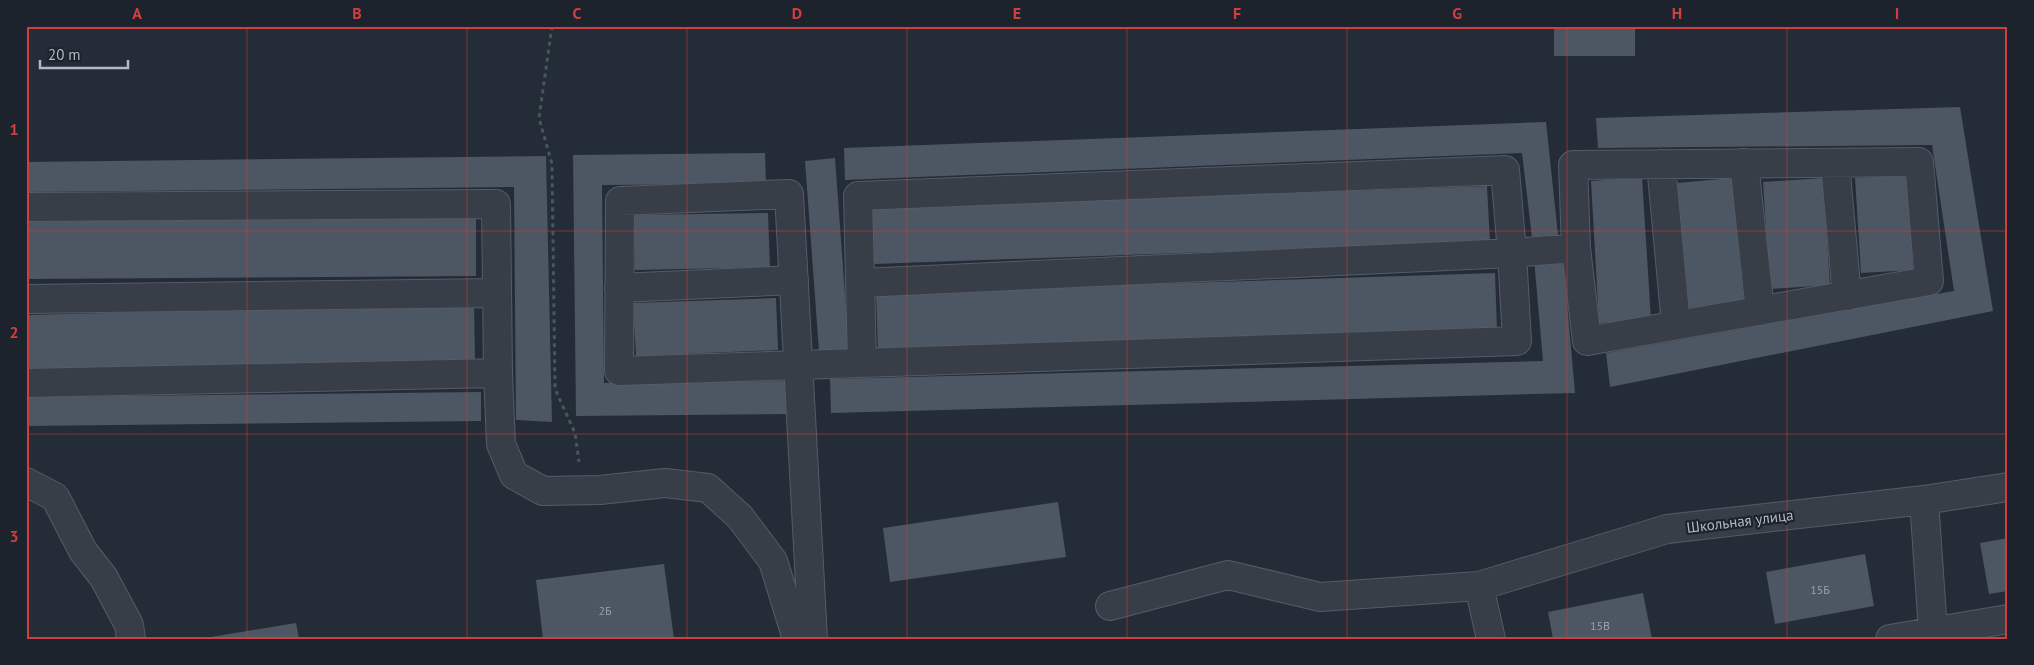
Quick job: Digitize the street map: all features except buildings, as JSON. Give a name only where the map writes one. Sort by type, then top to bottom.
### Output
[{"type":"street","points":[[1920,162],[1930,281],[1587,341],[1576,248],[1573,165],[1835,163],[1920,162]]},
{"type":"street","points":[[1835,163],[1847,296]]},
{"type":"street","points":[[1661,164],[1676,326]]},
{"type":"street","points":[[1744,164],[1760,311]]},
{"type":"street","points":[[813,639],[799,366],[789,194],[620,201],[619,371],[799,366],[1517,342],[1505,170],[858,196],[862,363]]},
{"type":"street","points":[[26,207],[496,204],[498,373],[501,444],[514,475],[542,492],[665,483],[708,488],[740,516],[773,561],[797,639]]},
{"type":"street","points":[[860,283],[1512,253],[1576,248]]},
{"type":"street","points":[[619,288],[794,280]]},
{"type":"street","points":[[26,299],[497,293]]},
{"type":"street","points":[[26,383],[498,373]]},
{"type":"street","points":[[26,482],[56,497],[83,551],[104,578],[128,625],[131,639]]},
{"type":"street","name":"Школьная улица","points":[[1110,606],[1228,575],[1320,597],[1479,586],[1667,529],[1924,500],[2008,487]]},
{"type":"street","points":[[1924,500],[1933,631]]},
{"type":"street","points":[[1479,586],[1491,639]]},
{"type":"street","points":[[1890,639],[2008,619]]},
{"type":"path","points":[[552,26],[539,118],[552,164],[555,389],[575,433],[583,490]]}]
